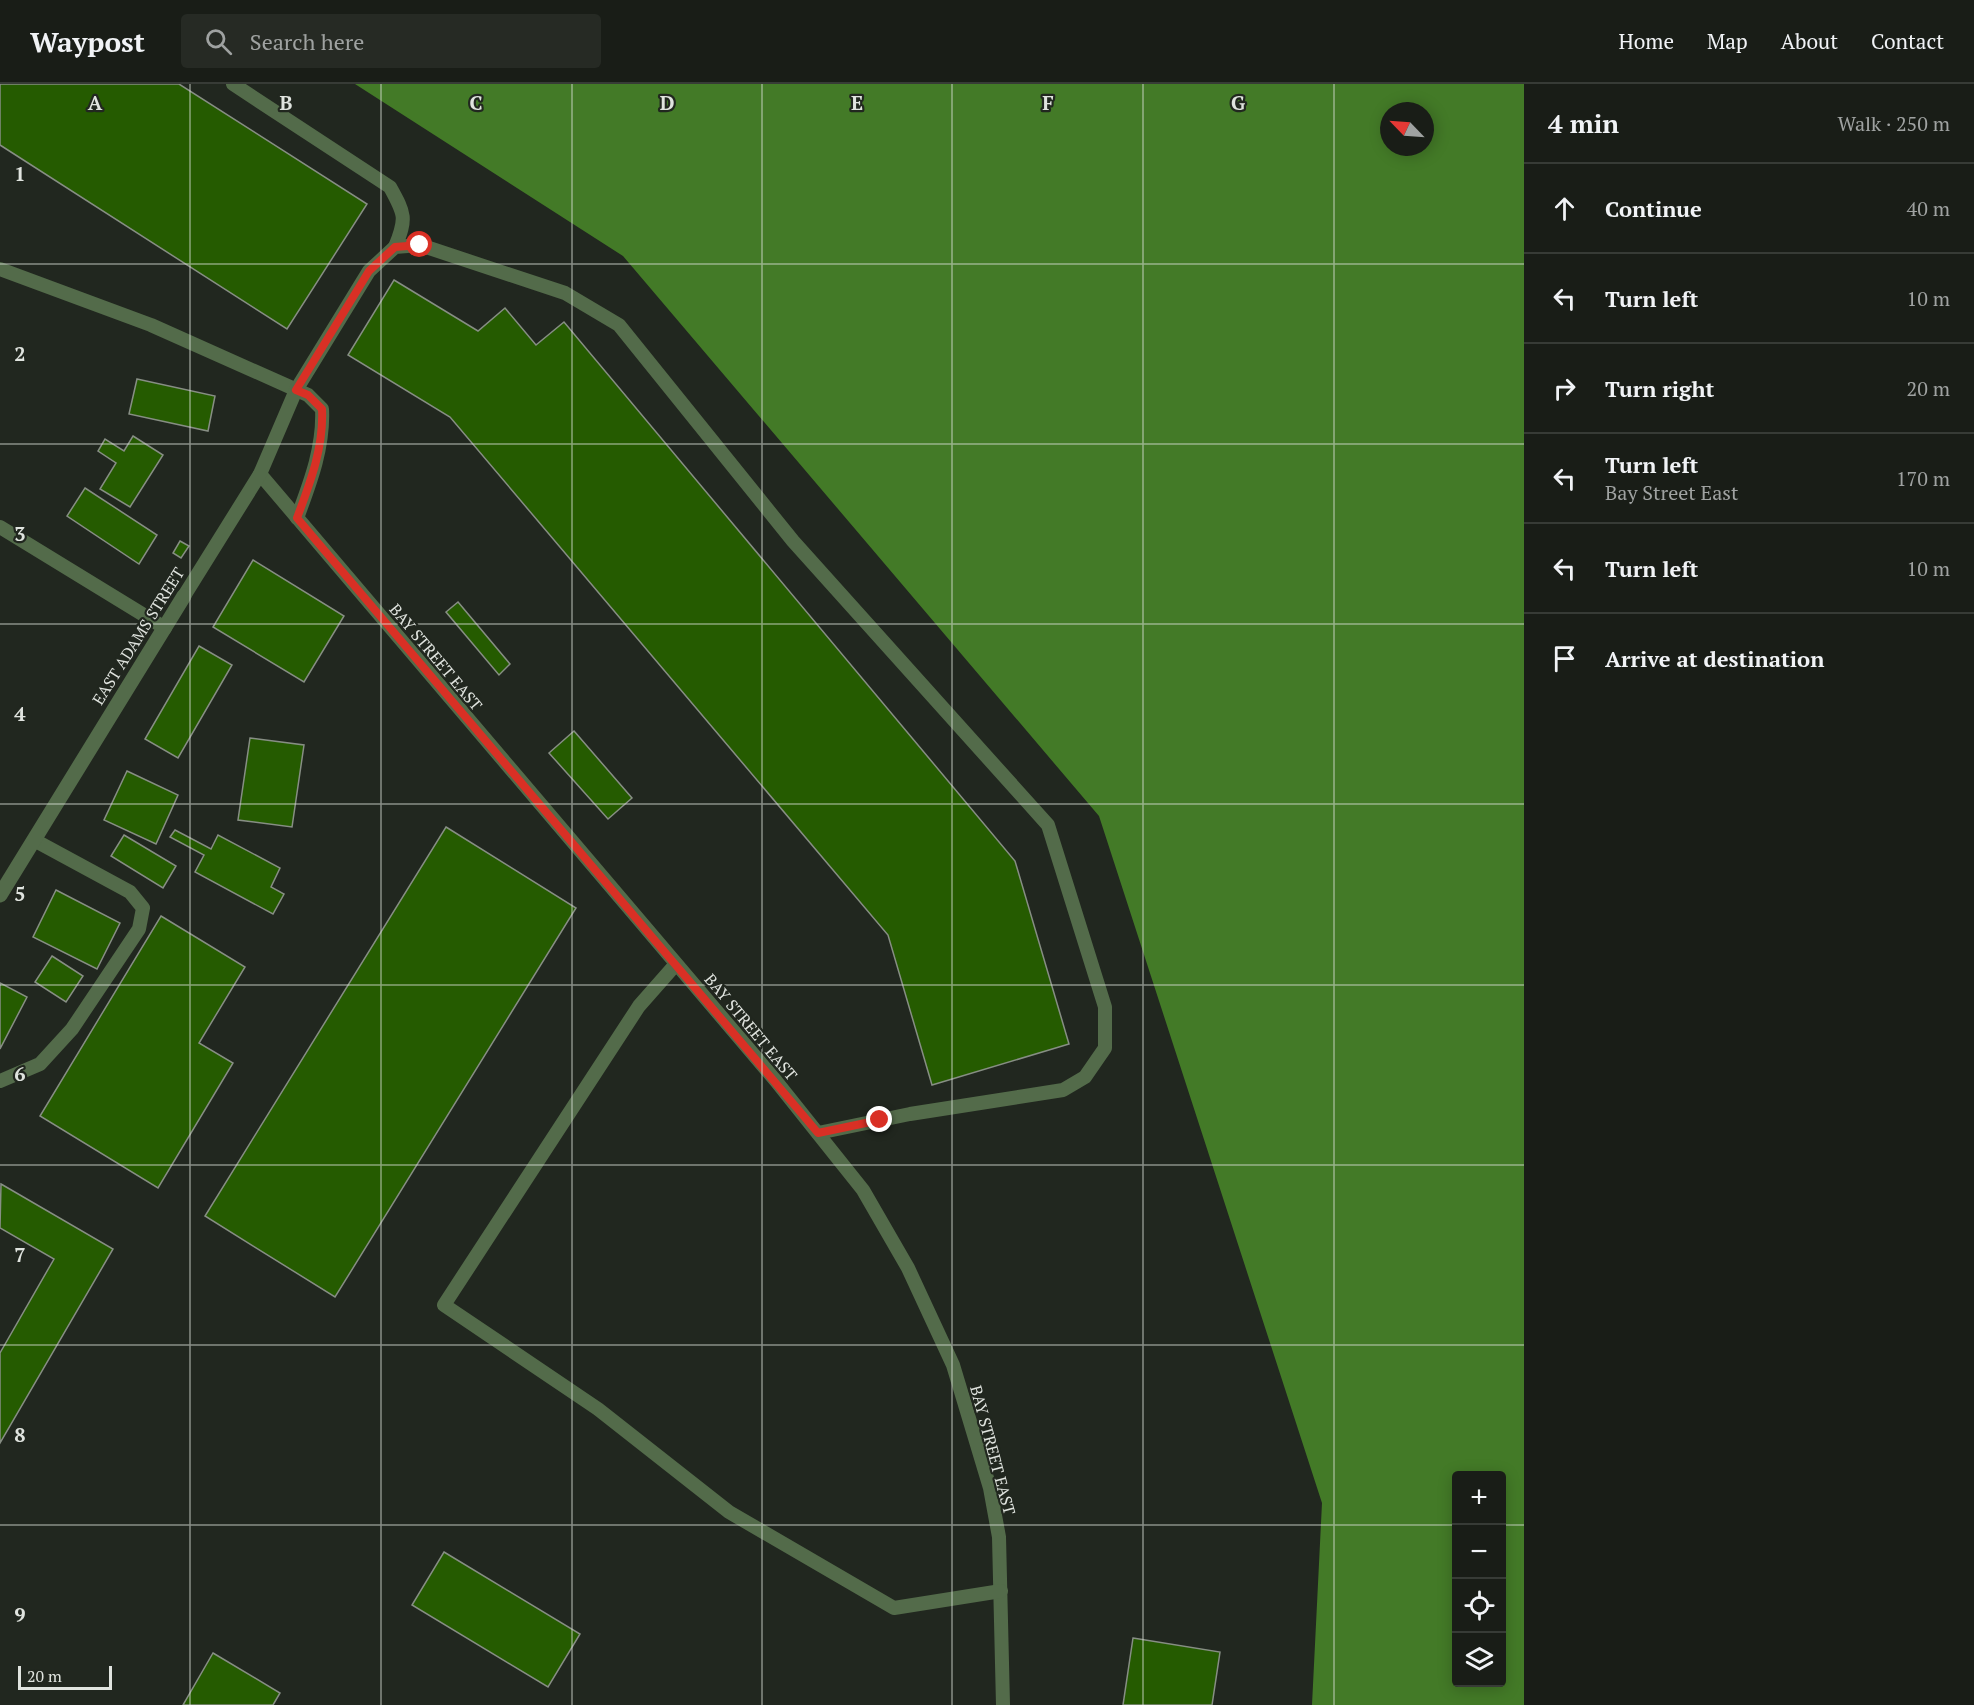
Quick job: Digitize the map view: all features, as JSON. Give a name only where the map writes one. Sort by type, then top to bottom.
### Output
[{"type":"street","name":"EAST ADAMS STREET","points":[[0,895],[184,596]]},
{"type":"lane","points":[[233,84],[390,187],[403,211],[405,225],[395,247],[420,245],[565,293],[619,325],[793,541],[1048,825],[1105,1007],[1105,1048],[1086,1077],[1063,1090],[910,1114],[818,1133]]},
{"type":"lane","name":"EAST ADAMS STREET","points":[[184,596],[260,474],[296,390],[369,271],[395,247]]},
{"type":"lane","points":[[0,269],[151,325],[308,395],[322,409],[323,430],[312,477],[297,518]]},
{"type":"lane","name":"BAY STREET EAST","points":[[260,474],[676,964],[863,1190],[909,1268],[953,1365],[990,1488],[999,1537],[1003,1705]]},
{"type":"lane","points":[[0,527],[165,628]]},
{"type":"lane","points":[[0,1081],[40,1064],[72,1029],[139,929],[143,908],[130,892],[34,840]]},
{"type":"lane","points":[[676,964],[639,1006],[444,1305],[598,1409],[729,1512],[894,1608],[1001,1591]]},
{"type":"shaded area","points":[[355,84],[1524,84],[1524,1705],[1312,1705],[1322,1503],[1099,816],[623,256]]},
{"type":"building","points":[[0,84],[179,84],[367,204],[287,329],[0,145]]},
{"type":"building","points":[[394,280],[478,331],[505,308],[536,345],[564,322],[1015,861],[1069,1044],[932,1085],[888,935],[450,417],[348,355]]},
{"type":"building","points":[[137,379],[215,396],[208,431],[129,414]]},
{"type":"building","points":[[133,436],[163,455],[130,507],[100,489],[116,463],[98,451],[105,439],[124,451]]},
{"type":"building","points":[[85,488],[157,535],[139,564],[67,516]]},
{"type":"building","points":[[180,541],[189,546],[181,558],[173,553]]},
{"type":"building","points":[[253,560],[344,616],[304,682],[213,627]]},
{"type":"building","points":[[458,602],[510,664],[499,675],[446,612]]},
{"type":"building","points":[[199,646],[232,665],[178,758],[145,739]]},
{"type":"building","points":[[574,731],[632,798],[608,819],[549,753]]},
{"type":"building","points":[[250,738],[304,745],[292,827],[238,820]]},
{"type":"building","points":[[127,771],[178,795],[156,844],[104,820]]},
{"type":"building","points":[[446,827],[576,908],[335,1297],[205,1216]]},
{"type":"building","points":[[175,830],[211,849],[218,835],[280,868],[271,887],[284,894],[273,914],[195,872],[204,855],[170,837]]},
{"type":"building","points":[[124,835],[176,866],[163,888],[111,856]]},
{"type":"building","points":[[56,890],[120,923],[97,969],[33,937]]},
{"type":"building","points":[[161,916],[245,967],[199,1043],[233,1063],[158,1188],[40,1116]]},
{"type":"building","points":[[52,956],[83,976],[66,1002],[35,982]]},
{"type":"building","points":[[0,983],[27,997],[0,1049]]},
{"type":"building","points":[[1,1184],[113,1249],[0,1443],[0,1353],[54,1259],[0,1228]]},
{"type":"building","points":[[444,1552],[580,1634],[548,1687],[412,1605]]},
{"type":"building","points":[[1133,1638],[1220,1652],[1212,1705],[1123,1705]]},
{"type":"building","points":[[213,1653],[280,1693],[273,1705],[183,1705]]},
{"type":"route","points":[[420,245],[395,247],[369,271],[296,390],[308,395],[322,409],[323,430],[312,477],[297,518],[818,1133],[880,1120]]}]
